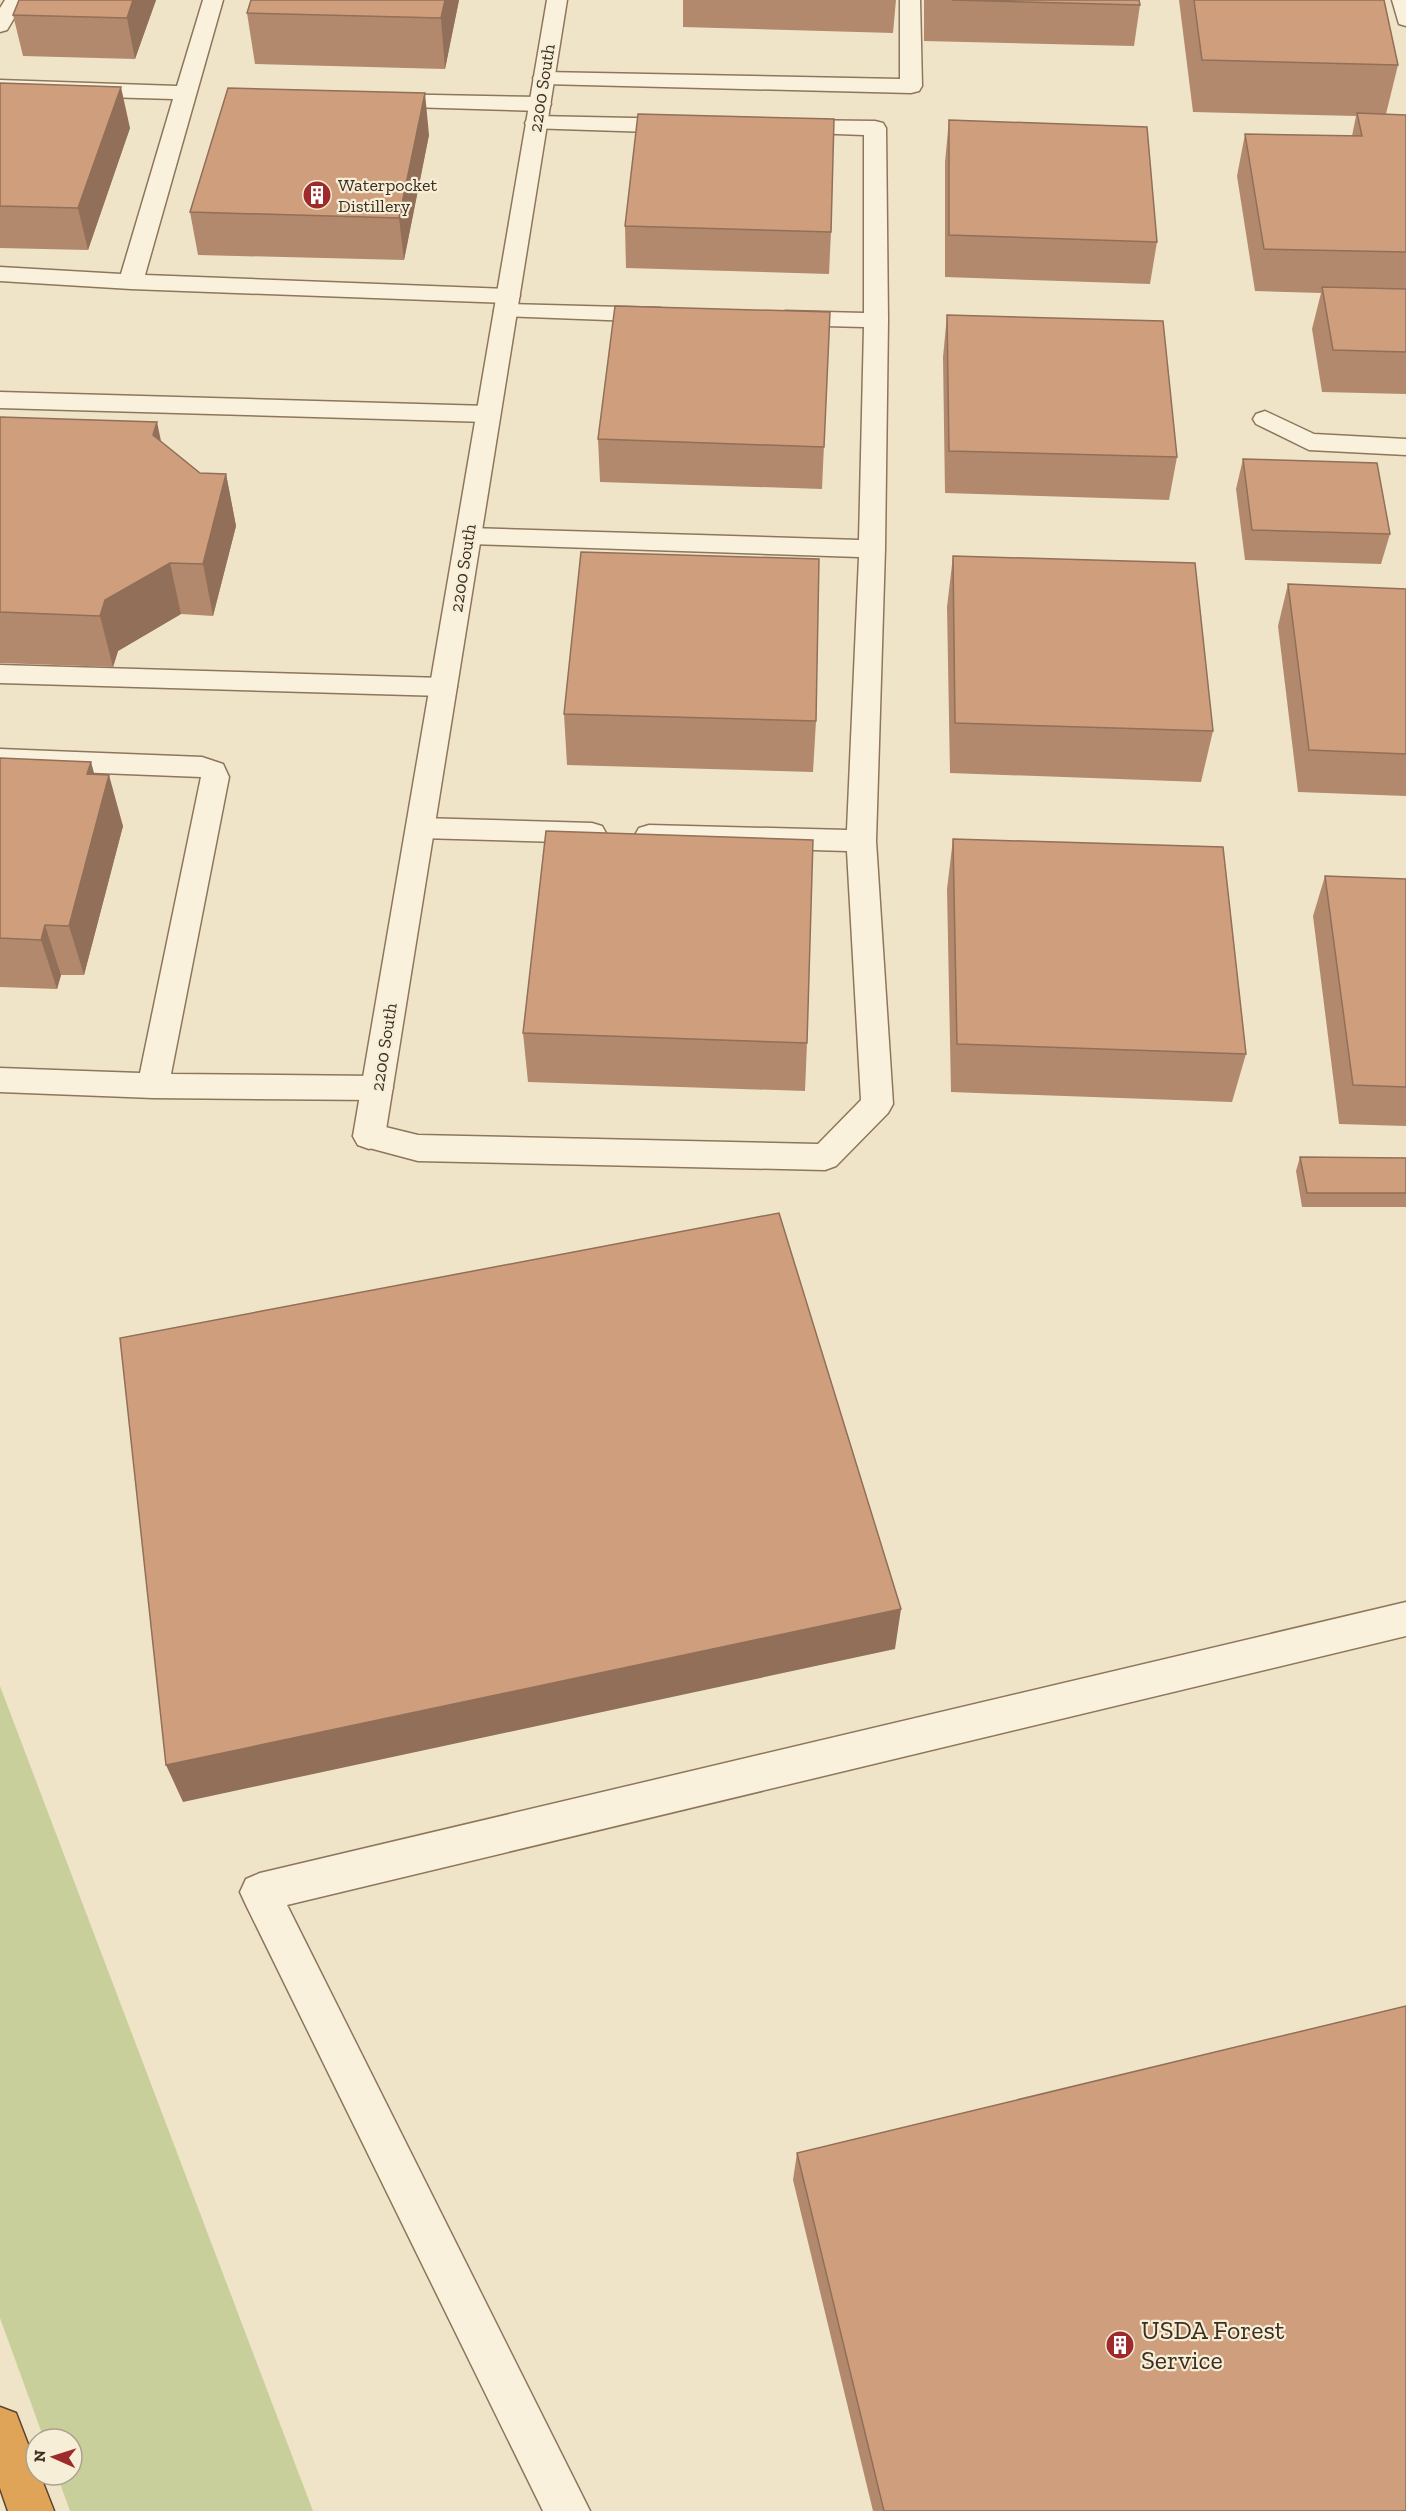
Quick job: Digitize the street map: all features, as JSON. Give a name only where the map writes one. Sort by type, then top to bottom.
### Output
[{"type":"highway","points":[[0,2429],[31,2511]]},
{"type":"street","points":[[0,26],[15,0]]},
{"type":"street","points":[[131,282],[213,0]]},
{"type":"street","name":"2200 South","points":[[557,0],[369,1136],[418,1148],[825,1157],[878,1104],[861,841]]},
{"type":"street","points":[[363,101],[540,102],[911,86],[910,0]]},
{"type":"street","points":[[1401,0],[1406,20]]},
{"type":"street","points":[[0,87],[186,93]]},
{"type":"street","points":[[540,102],[700,126]]},
{"type":"street","points":[[420,828],[861,841],[872,549],[876,320],[875,128],[770,127]]},
{"type":"street","points":[[0,274],[685,315]]},
{"type":"street","points":[[768,317],[876,320]]},
{"type":"street","points":[[0,400],[488,414]]},
{"type":"street","points":[[1265,419],[1309,442],[1406,447]]},
{"type":"street","points":[[469,536],[872,549]]},
{"type":"street","points":[[0,674],[443,687]]},
{"type":"street","points":[[0,759],[202,767],[213,771],[215,777],[153,1086]]},
{"type":"street","points":[[0,1080],[153,1086],[377,1088]]},
{"type":"street","points":[[567,2511],[260,1892],[1406,1619]]},
{"type":"green space","points":[[0,1686],[313,2511],[70,2511],[61,2487],[84,2487],[84,2427],[40,2427],[0,2318]]},
{"type":"building","points":[[19,0],[133,0],[127,18],[13,15]]},
{"type":"building","points":[[251,0],[445,0],[441,18],[247,13]]},
{"type":"building","points":[[952,0],[1139,0],[1140,5]]},
{"type":"building","points":[[1194,0],[1384,0],[1398,65],[1202,60]]},
{"type":"building","points":[[0,83],[121,87],[78,208],[0,206]]},
{"type":"building","name":"Waterpocket Distillery","points":[[228,88],[425,93],[399,218],[190,212]]},
{"type":"building","points":[[1357,113],[1406,115],[1406,252],[1264,249],[1245,134],[1362,136]]},
{"type":"building","points":[[638,114],[834,119],[831,232],[625,226]]},
{"type":"building","points":[[949,120],[1147,127],[1157,242],[949,235]]},
{"type":"building","points":[[1322,287],[1406,289],[1406,352],[1333,350]]},
{"type":"building","points":[[615,306],[830,312],[824,447],[598,439]]},
{"type":"building","points":[[947,315],[1163,321],[1177,457],[949,451]]},
{"type":"building","points":[[0,417],[157,422],[153,435],[200,473],[226,474],[203,564],[170,563],[105,600],[100,616],[0,612]]},
{"type":"building","points":[[1243,459],[1377,463],[1390,534],[1252,530]]},
{"type":"building","points":[[581,552],[819,559],[816,721],[564,714]]},
{"type":"building","points":[[953,556],[1195,563],[1213,731],[955,723]]},
{"type":"building","points":[[1288,584],[1406,589],[1406,754],[1309,750]]},
{"type":"building","points":[[0,758],[91,762],[87,774],[109,775],[69,926],[45,925],[41,940],[0,938]]},
{"type":"building","points":[[546,831],[813,840],[807,1043],[523,1033]]},
{"type":"building","points":[[953,839],[1223,847],[1246,1054],[957,1044]]},
{"type":"building","points":[[1325,876],[1406,879],[1406,1087],[1353,1085]]},
{"type":"building","points":[[1300,1157],[1406,1158],[1406,1193],[1307,1193]]},
{"type":"building","points":[[779,1213],[901,1609],[166,1765],[120,1338]]},
{"type":"building","name":"USDA Forest Service","points":[[1406,2006],[1406,2511],[884,2511],[797,2153]]},
{"type":"place","name":"Waterpocket Distillery","points":[[317,195]]},
{"type":"place","name":"USDA Forest Service","points":[[1120,2345]]}]
